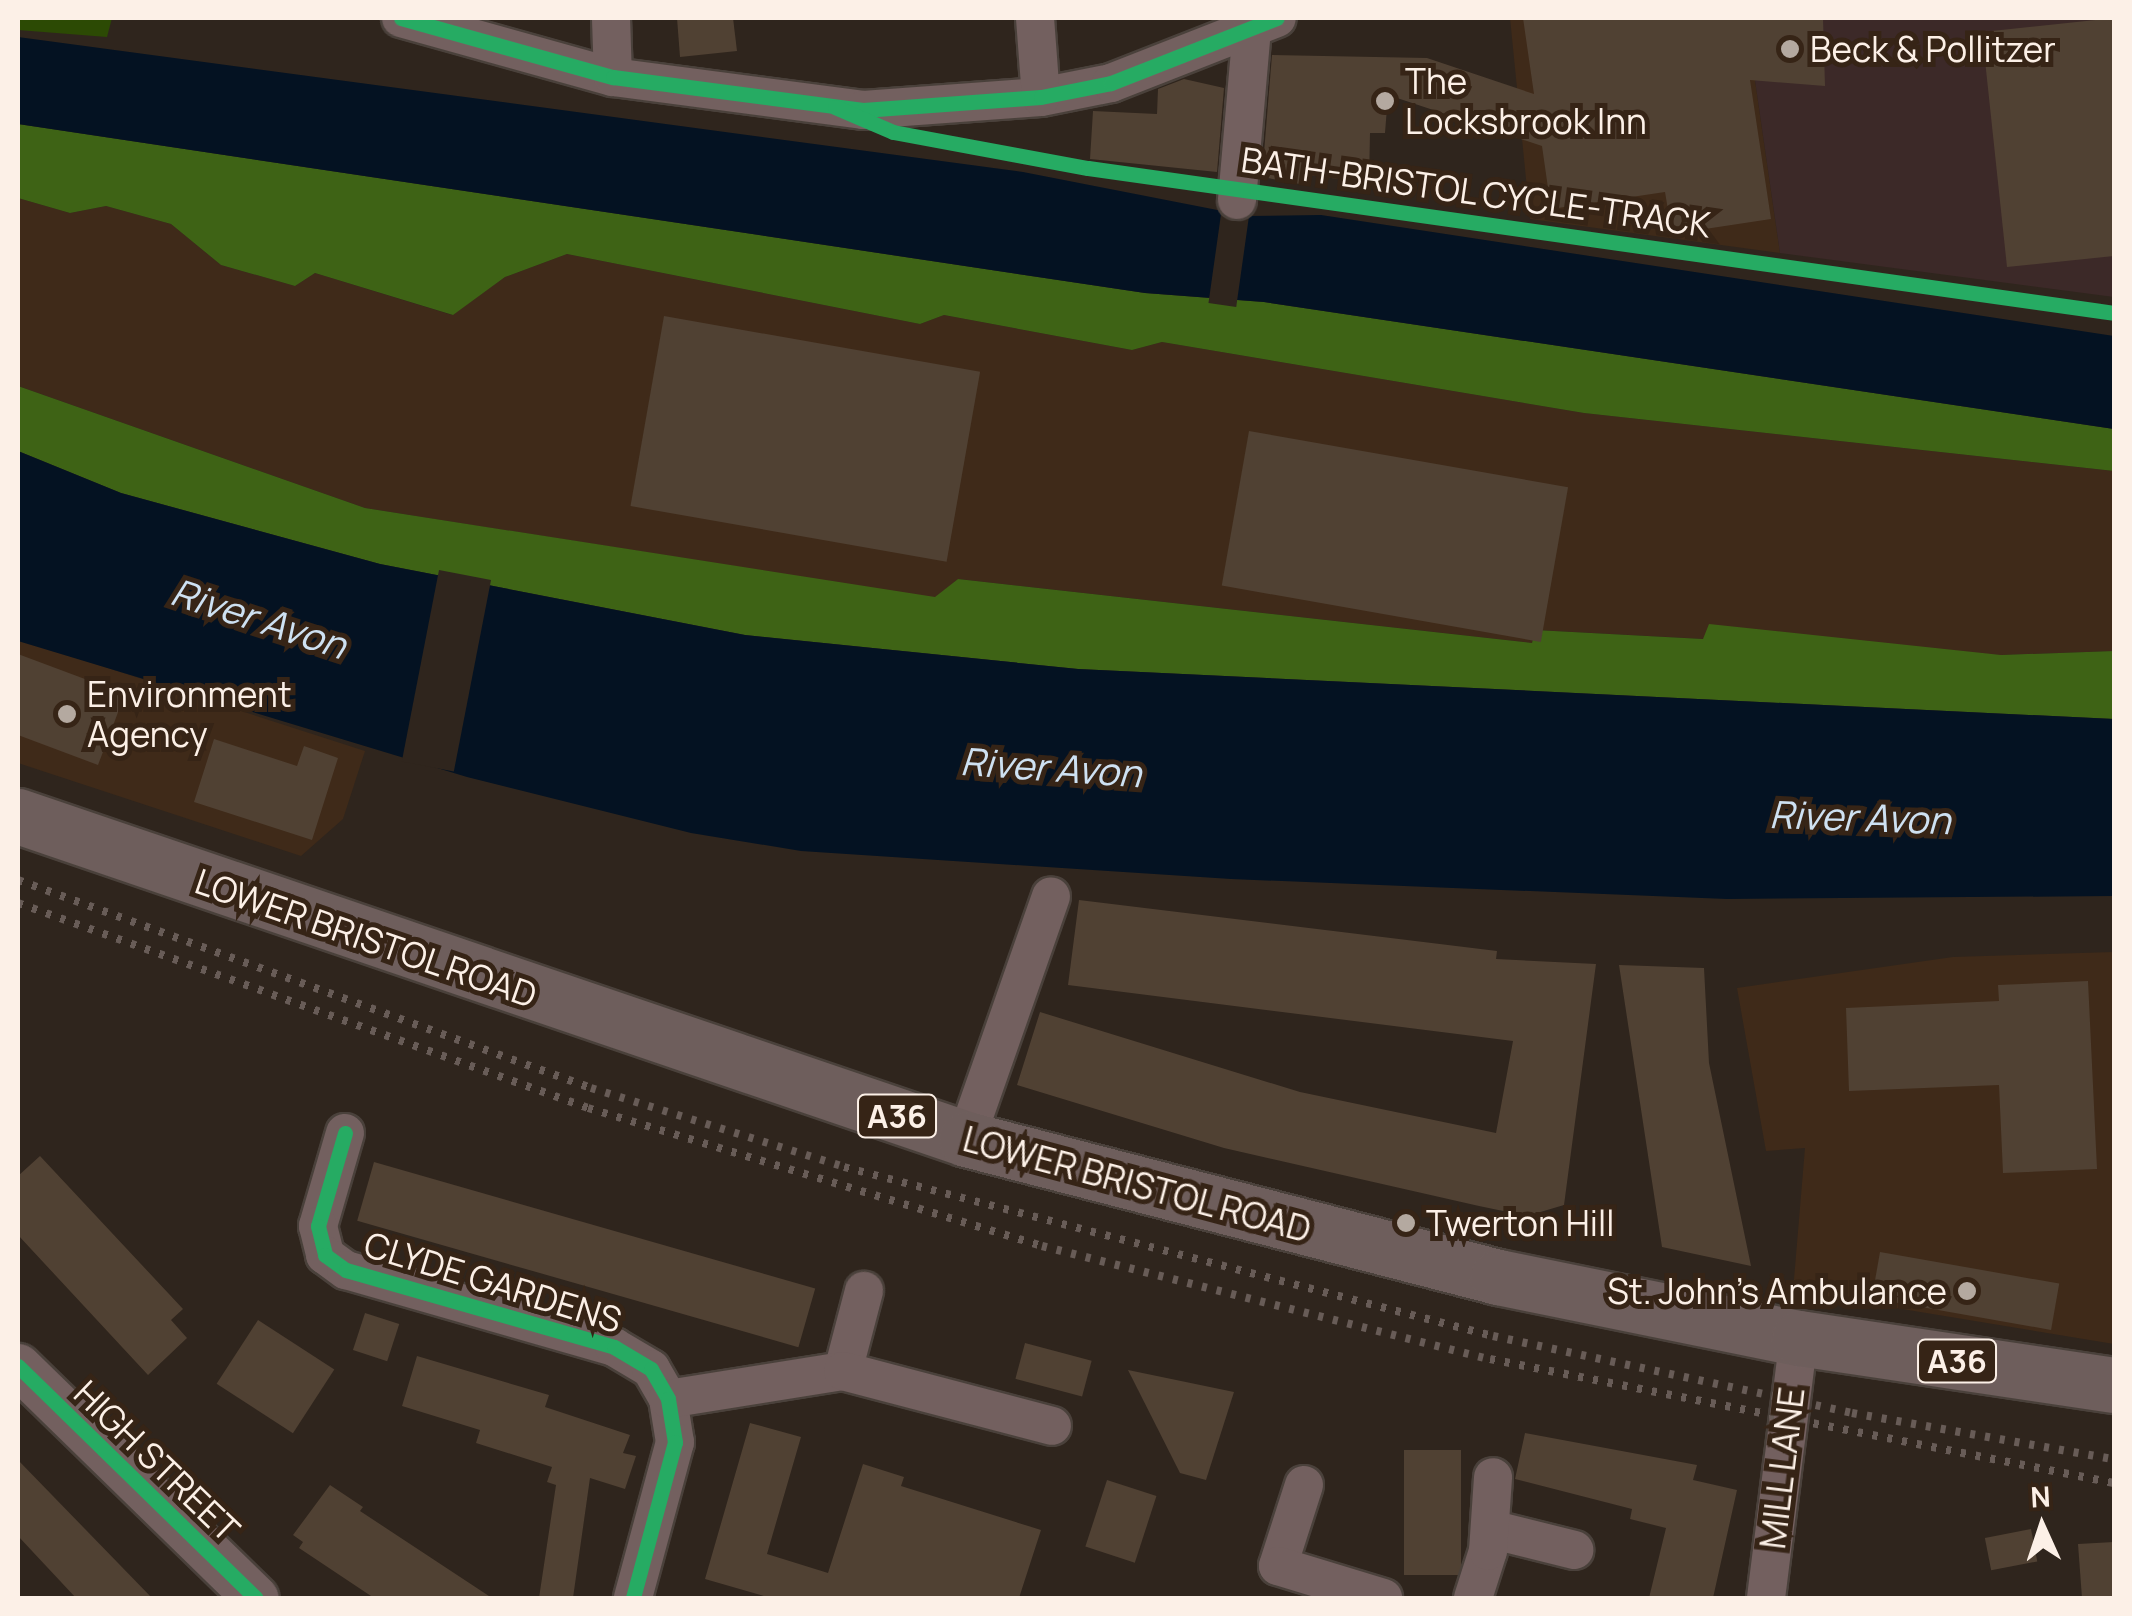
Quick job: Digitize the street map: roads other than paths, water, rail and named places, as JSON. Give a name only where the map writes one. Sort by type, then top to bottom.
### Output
[{"type":"highway","name":"LOWER BRISTOL ROAD","points":[[18,816],[966,1140],[1498,1277],[1799,1338],[2114,1385]]},
{"type":"street","points":[[401,18],[613,76],[863,110],[1041,97],[1111,82],[1264,24],[1237,200]]},
{"type":"street","points":[[611,18],[613,76]]},
{"type":"street","points":[[1035,18],[1041,97]]},
{"type":"street","points":[[966,1140],[1052,896]]},
{"type":"street","name":"CLYDE GARDENS","points":[[344,1133],[318,1226],[324,1255],[346,1270],[614,1347],[650,1369],[668,1399]]},
{"type":"street","points":[[843,1370],[864,1292]]},
{"type":"street","name":"MILL LANE","points":[[1766,1598],[1799,1338]]},
{"type":"street","name":"HIGH STREET","points":[[18,1366],[256,1598]]},
{"type":"street","points":[[633,1598],[676,1442],[668,1399],[843,1370],[1052,1426]]},
{"type":"street","points":[[1473,1598],[1490,1529],[1493,1477]]},
{"type":"street","points":[[1304,1485],[1278,1566],[1382,1598]]},
{"type":"street","points":[[1490,1529],[1574,1550]]},
{"type":"water","points":[[18,37],[1023,172],[1248,216],[1321,215],[2114,336],[2114,429],[1264,302],[1145,293],[18,124]]},
{"type":"water","name":"River Avon","points":[[18,451],[121,493],[380,564],[745,635],[1078,669],[2114,719],[2114,896],[1727,899],[1231,879],[801,851],[691,833],[467,777],[18,641]]},
{"type":"railway","points":[[18,880],[591,1088],[844,1167],[1493,1336],[1852,1413],[2114,1459]]},
{"type":"railway","points":[[18,903],[588,1108],[1042,1246],[1490,1359],[2114,1483]]},
{"type":"place","name":"Beck & Pollitzer","points":[[1790,49]]},
{"type":"place","name":"The Locksbrook Inn","points":[[1385,101]]},
{"type":"place","name":"Environment Agency","points":[[67,714]]},
{"type":"place","name":"Twerton Hill","points":[[1406,1223]]},
{"type":"place","name":"St. John's Ambulance","points":[[1967,1291]]}]
